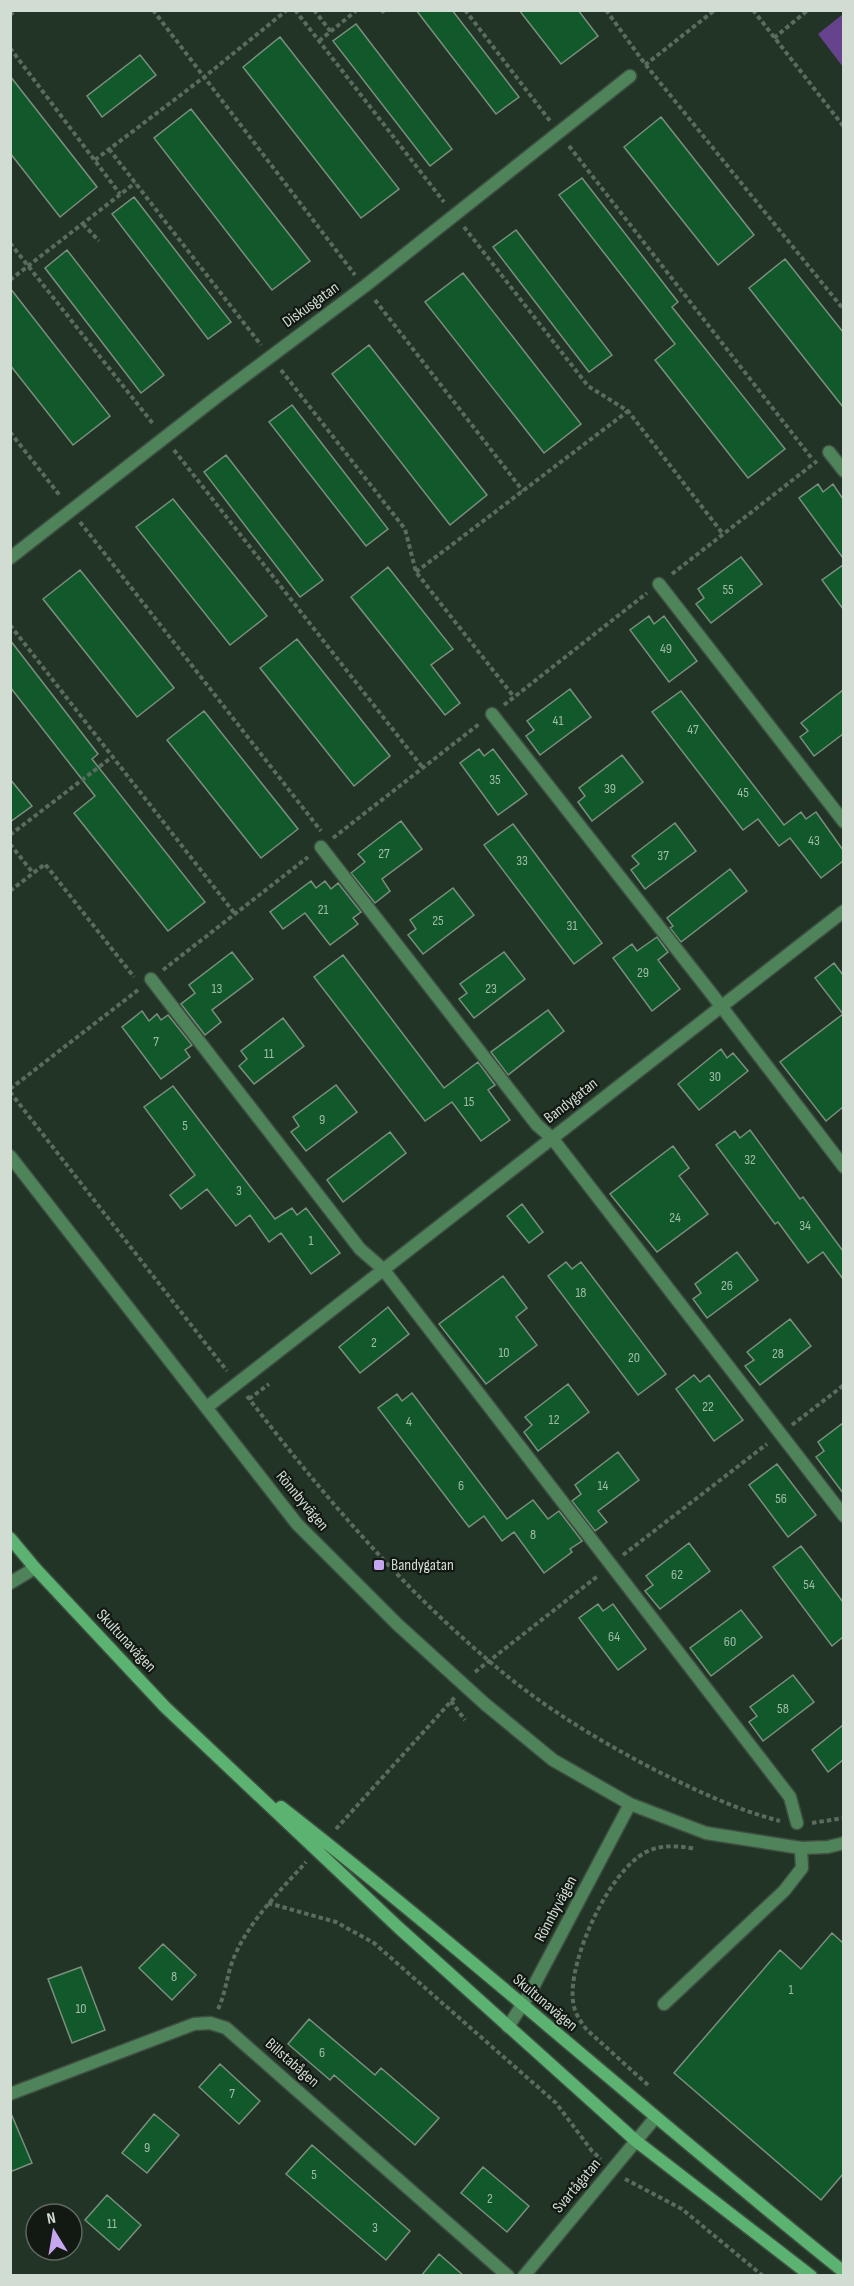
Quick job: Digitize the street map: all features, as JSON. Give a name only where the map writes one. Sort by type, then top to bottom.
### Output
[{"type":"main road","name":"Skultunavägen","points":[[10,1538],[35,1568],[165,1707],[508,2027],[636,2141],[811,2276]]},
{"type":"main road","name":"Skultunavägen","points":[[224,1762],[399,1899],[655,2118],[843,2272]]},
{"type":"street","name":"Diskusgatan","points":[[10,558],[364,286],[630,76]]},
{"type":"street","points":[[829,452],[843,471]]},
{"type":"street","points":[[659,584],[843,822]]},
{"type":"street","points":[[492,714],[843,1167]]},
{"type":"street","points":[[325,844],[537,1125],[552,1138],[843,1516]]},
{"type":"street","name":"Bandygatan","points":[[207,1407],[843,910]]},
{"type":"street","points":[[146,983],[360,1249],[383,1269],[609,1566],[789,1797],[796,1823]]},
{"type":"street","name":"Rönnbyvägen","points":[[10,1156],[297,1524],[328,1557],[464,1685],[553,1760],[630,1804],[706,1833],[801,1848],[828,1847],[843,1843]]},
{"type":"street","points":[[10,1583],[35,1568]]},
{"type":"street","name":"Rönnbyvägen","points":[[508,2027],[522,2006],[630,1804]]},
{"type":"street","points":[[664,2004],[784,1891],[802,1868],[801,1848]]},
{"type":"street","points":[[10,2094],[194,2024],[210,2023]]},
{"type":"street","name":"Billstabågen","points":[[210,2023],[226,2028],[245,2044],[508,2276]]},
{"type":"street","name":"Svartågatan","points":[[524,2276],[655,2118]]},
{"type":"path","points":[[10,15],[16,10]]},
{"type":"path","points":[[153,10],[203,78],[524,491]]},
{"type":"path","points":[[95,160],[203,78],[287,10]]},
{"type":"path","points":[[314,10],[331,32]]},
{"type":"path","points":[[319,41],[357,10]]},
{"type":"path","points":[[465,10],[815,463]]},
{"type":"path","points":[[606,10],[645,64],[843,310]]},
{"type":"path","points":[[630,76],[715,10]]},
{"type":"path","points":[[753,10],[843,127]]},
{"type":"path","points":[[774,38],[808,10]]},
{"type":"path","points":[[10,48],[120,194]]},
{"type":"path","points":[[109,149],[405,529],[416,572],[514,697]]},
{"type":"path","points":[[10,280],[135,183]]},
{"type":"path","points":[[83,224],[99,242]]},
{"type":"path","points":[[10,243],[423,768]]},
{"type":"path","points":[[416,572],[628,411],[723,534]]},
{"type":"path","points":[[10,432],[325,844]]},
{"type":"path","points":[[10,1089],[829,452]]},
{"type":"path","points":[[10,625],[235,914]]},
{"type":"path","points":[[10,836],[112,757]]},
{"type":"path","points":[[10,844],[33,873]]},
{"type":"path","points":[[10,891],[45,864],[146,983]]},
{"type":"path","points":[[333,1832],[488,1660],[843,1385]]},
{"type":"path","points":[[488,1660],[550,1708],[626,1755],[686,1786],[756,1815],[796,1823],[843,1818]]},
{"type":"path","points":[[451,1701],[465,1720]]},
{"type":"path","points":[[651,2088],[586,2030],[573,2002],[574,1977],[590,1927],[609,1891],[637,1857],[668,1845],[705,1850]]},
{"type":"path","points":[[210,2023],[220,2006],[235,1955],[252,1923],[306,1862]]},
{"type":"path","points":[[268,1903],[336,1922],[374,1943],[556,2103],[592,2151],[631,2185],[682,2209],[763,2276]]},
{"type":"shaded area","points":[[843,14],[843,67],[818,34]]},
{"type":"building","points":[[416,10],[452,10],[519,97],[496,114]]},
{"type":"building","points":[[519,10],[578,10],[598,36],[561,64]]},
{"type":"building","points":[[356,24],[452,149],[430,166],[333,41]]},
{"type":"building","points":[[280,37],[399,189],[361,218],[243,67]]},
{"type":"building","points":[[140,55],[156,75],[102,117],[87,96]]},
{"type":"building","points":[[10,76],[97,187],[60,217],[10,153]]},
{"type":"building","points":[[191,109],[310,261],[272,290],[154,138]]},
{"type":"building","points":[[661,117],[754,235],[718,265],[624,147]]},
{"type":"building","points":[[582,178],[678,302],[672,307],[785,449],[748,478],[655,360],[675,344],[559,195]]},
{"type":"building","points":[[134,197],[231,322],[208,339],[112,214]]},
{"type":"building","points":[[516,230],[612,355],[589,372],[493,247]]},
{"type":"building","points":[[67,250],[164,375],[141,393],[45,268]]},
{"type":"building","points":[[785,259],[843,332],[843,407],[749,288]]},
{"type":"building","points":[[463,273],[581,424],[544,453],[425,302]]},
{"type":"building","points":[[10,288],[110,416],[73,445],[10,365]]},
{"type":"building","points":[[369,345],[487,495],[450,525],[332,374]]},
{"type":"building","points":[[292,405],[388,529],[366,546],[269,422]]},
{"type":"building","points":[[226,455],[323,580],[300,597],[204,472]]},
{"type":"building","points":[[818,484],[823,492],[833,484],[843,499],[843,558],[799,498]]},
{"type":"building","points":[[173,499],[267,616],[230,645],[136,527]]},
{"type":"building","points":[[741,557],[762,584],[711,623],[696,604],[704,598],[698,589]]},
{"type":"building","points":[[843,565],[843,609],[822,580]]},
{"type":"building","points":[[388,567],[453,649],[431,665],[460,703],[445,715],[351,597]]},
{"type":"building","points":[[80,570],[174,688],[137,717],[43,599]]},
{"type":"building","points":[[649,616],[654,624],[664,616],[697,661],[669,682],[630,630]]},
{"type":"building","points":[[297,639],[390,756],[354,786],[260,668]]},
{"type":"building","points":[[10,640],[98,754],[92,759],[205,902],[168,931],[74,813],[95,796],[10,687]]},
{"type":"building","points":[[570,689],[591,717],[540,755],[526,736],[534,730],[527,721]]},
{"type":"building","points":[[843,690],[843,734],[814,756],[800,737],[808,731],[801,723]]},
{"type":"building","points":[[681,691],[784,825],[801,812],[806,819],[816,812],[843,850],[843,861],[821,878],[790,838],[779,846],[758,819],[743,830],[652,712]]},
{"type":"building","points":[[204,711],[298,829],[261,858],[167,740]]},
{"type":"building","points":[[479,749],[484,756],[493,749],[527,794],[498,815],[460,763]]},
{"type":"building","points":[[622,755],[643,782],[592,821],[578,802],[585,796],[579,788]]},
{"type":"building","points":[[10,779],[32,806],[10,822]]},
{"type":"building","points":[[401,821],[422,849],[382,879],[390,891],[375,903],[351,873],[365,862],[358,854]]},
{"type":"building","points":[[675,823],[696,851],[645,889],[631,870],[639,864],[632,856]]},
{"type":"building","points":[[513,824],[602,943],[574,964],[484,845]]},
{"type":"building","points":[[730,869],[747,891],[681,942],[670,928],[673,926],[667,918]]},
{"type":"building","points":[[311,881],[316,888],[325,881],[331,889],[338,883],[361,912],[353,918],[358,924],[330,945],[305,913],[283,929],[270,912]]},
{"type":"building","points":[[453,888],[474,915],[423,954],[408,935],[416,929],[410,920]]},
{"type":"building","points":[[657,937],[668,952],[658,960],[680,989],[652,1011],[613,958],[632,944],[637,951]]},
{"type":"building","points":[[232,952],[253,979],[212,1010],[221,1022],[205,1035],[181,1004],[195,993],[189,985]]},
{"type":"building","points":[[504,952],[525,979],[474,1018],[459,999],[467,993],[460,984]]},
{"type":"building","points":[[343,955],[444,1088],[478,1062],[495,1085],[488,1090],[510,1120],[481,1141],[452,1102],[425,1121],[314,977]]},
{"type":"building","points":[[834,963],[843,975],[843,1014],[815,978]]},
{"type":"building","points":[[548,1010],[564,1031],[508,1075],[491,1052]]},
{"type":"building","points":[[142,1011],[149,1021],[157,1014],[161,1020],[168,1015],[192,1045],[185,1050],[190,1057],[161,1079],[122,1027]]},
{"type":"building","points":[[843,1014],[843,1107],[826,1121],[780,1062]]},
{"type":"building","points":[[283,1018],[304,1046],[254,1084],[239,1066],[247,1059],[241,1051]]},
{"type":"building","points":[[721,1049],[727,1058],[733,1053],[748,1071],[699,1110],[678,1084]]},
{"type":"building","points":[[336,1085],[357,1112],[306,1151],[291,1132],[299,1126],[293,1117]]},
{"type":"building","points":[[173,1086],[275,1219],[292,1208],[297,1215],[306,1208],[340,1253],[311,1274],[281,1233],[269,1242],[250,1215],[236,1226],[207,1189],[181,1209],[170,1195],[195,1175],[144,1107]]},
{"type":"building","points":[[750,1130],[800,1199],[803,1197],[843,1251],[843,1279],[823,1252],[808,1263],[778,1222],[775,1224],[716,1145],[735,1131],[740,1138]]},
{"type":"building","points":[[390,1132],[406,1153],[343,1202],[327,1180]]},
{"type":"building","points":[[673,1146],[689,1168],[679,1176],[708,1214],[657,1252],[610,1194]]},
{"type":"building","points":[[522,1204],[543,1232],[529,1243],[507,1216]]},
{"type":"building","points":[[737,1252],[758,1280],[707,1318],[693,1299],[701,1293],[695,1284]]},
{"type":"building","points":[[566,1262],[572,1269],[581,1262],[666,1374],[638,1395],[548,1276]]},
{"type":"building","points":[[503,1276],[527,1308],[516,1317],[537,1345],[486,1384],[439,1324]]},
{"type":"building","points":[[388,1307],[409,1334],[360,1373],[339,1347]]},
{"type":"building","points":[[790,1319],[811,1346],[760,1385],[745,1366],[754,1360],[747,1352]]},
{"type":"building","points":[[694,1375],[700,1382],[709,1375],[743,1420],[714,1441],[676,1389]]},
{"type":"building","points":[[568,1384],[589,1412],[538,1451],[524,1432],[532,1425],[525,1417]]},
{"type":"building","points":[[412,1393],[507,1519],[533,1500],[548,1519],[559,1511],[582,1541],[570,1549],[572,1552],[544,1573],[514,1532],[502,1541],[484,1516],[469,1527],[378,1408],[397,1394],[402,1401]]},
{"type":"building","points":[[843,1423],[843,1493],[816,1457],[824,1451],[818,1442]]},
{"type":"building","points":[[618,1452],[639,1480],[598,1511],[607,1522],[595,1531],[572,1501],[581,1494],[575,1485]]},
{"type":"building","points":[[777,1464],[816,1515],[788,1537],[749,1485]]},
{"type":"building","points":[[689,1543],[710,1571],[660,1609],[645,1591],[653,1585],[646,1576]]},
{"type":"building","points":[[801,1546],[843,1602],[843,1637],[832,1646],[773,1567]]},
{"type":"building","points":[[598,1604],[603,1611],[613,1604],[646,1649],[618,1670],[579,1618]]},
{"type":"building","points":[[741,1610],[762,1637],[711,1676],[690,1648]]},
{"type":"building","points":[[793,1675],[814,1702],[763,1741],[749,1722],[757,1716],[750,1707]]},
{"type":"building","points":[[843,1725],[843,1760],[828,1772],[812,1750]]},
{"type":"building","points":[[832,1933],[843,1943],[843,2174],[821,2200],[674,2073],[780,1950],[801,1969]]},
{"type":"building","points":[[163,1944],[196,1975],[172,2000],[139,1968]]},
{"type":"building","points":[[81,1967],[105,2030],[72,2043],[48,1979]]},
{"type":"building","points":[[309,2019],[375,2075],[381,2068],[439,2118],[415,2145],[334,2075],[330,2080],[288,2044]]},
{"type":"building","points":[[220,2064],[260,2101],[239,2124],[199,2087]]},
{"type":"building","points":[[10,2111],[32,2163],[10,2172]]},
{"type":"building","points":[[154,2114],[179,2135],[147,2173],[122,2153]]},
{"type":"building","points":[[312,2145],[410,2231],[386,2260],[286,2174]]},
{"type":"building","points":[[483,2167],[529,2206],[507,2232],[461,2193]]},
{"type":"building","points":[[107,2195],[141,2225],[119,2250],[85,2220]]},
{"type":"building","points":[[439,2254],[464,2276],[421,2276]]},
{"type":"place","name":"Bandygatan","points":[[379,1565]]}]
